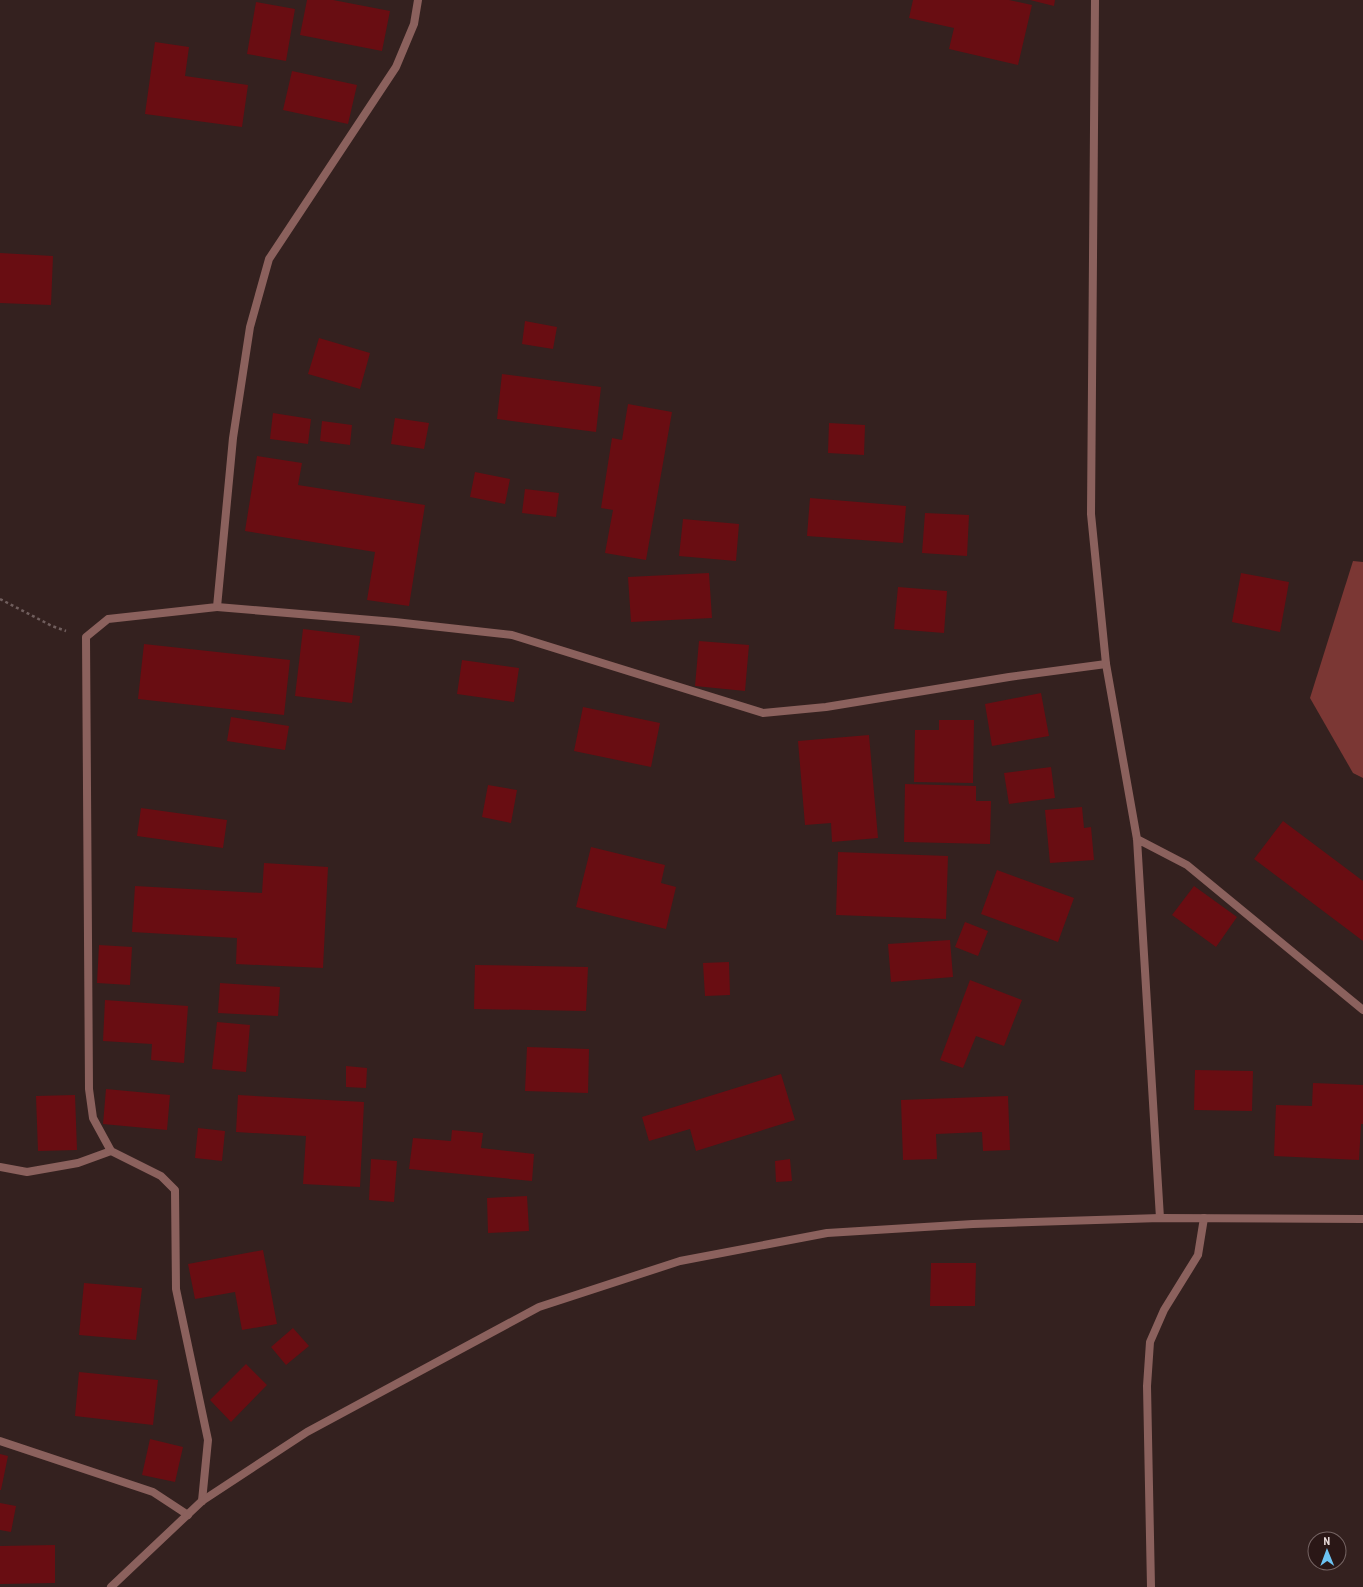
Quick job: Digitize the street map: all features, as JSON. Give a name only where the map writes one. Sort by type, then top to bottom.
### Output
[{"type":"street","points":[[217,607],[233,438],[250,327],[269,259],[396,66],[414,24],[418,0]]},
{"type":"street","points":[[1095,0],[1091,514],[1106,664],[1137,839],[1160,1218]]},
{"type":"street","points":[[202,1501],[208,1440],[176,1289],[175,1190],[161,1176],[111,1151],[92,1118],[89,1089],[86,637],[108,618],[217,607],[395,622],[512,635],[763,713],[826,707],[1009,677],[1106,664]]},
{"type":"street","points":[[1137,839],[1187,865],[1363,1010]]},
{"type":"street","points":[[0,1167],[27,1172],[78,1163],[111,1151]]},
{"type":"street","points":[[112,1587],[202,1501],[307,1432],[539,1307],[680,1261],[826,1233],[973,1224],[1160,1218],[1363,1219]]},
{"type":"street","points":[[1151,1587],[1147,1386],[1150,1342],[1164,1310],[1198,1255],[1204,1218]]},
{"type":"street","points":[[0,1441],[153,1492],[188,1515]]},
{"type":"path","points":[[0,599],[52,626],[86,637]]},
{"type":"shaded area","points":[[1353,561],[1363,562],[1363,778],[1353,773],[1310,698]]},
{"type":"building","points":[[307,0],[333,0],[390,11],[382,51],[300,35]]},
{"type":"building","points":[[913,0],[1009,0],[1032,5],[1018,65],[949,49],[954,28],[909,18]]},
{"type":"building","points":[[1030,0],[1055,0],[1054,6]]},
{"type":"building","points":[[256,2],[295,9],[286,61],[247,54]]},
{"type":"building","points":[[155,42],[189,47],[185,76],[248,85],[242,127],[145,114]]},
{"type":"building","points":[[292,71],[357,85],[348,124],[283,110]]},
{"type":"building","points":[[0,253],[53,256],[51,305],[0,303]]},
{"type":"building","points":[[525,321],[557,327],[553,349],[522,344]]},
{"type":"building","points":[[319,338],[370,353],[360,389],[308,374]]},
{"type":"building","points":[[502,374],[601,387],[596,432],[497,419]]},
{"type":"building","points":[[628,404],[672,412],[646,560],[605,553],[613,510],[601,508],[612,438],[622,440]]},
{"type":"building","points":[[273,413],[311,419],[308,444],[270,439]]},
{"type":"building","points":[[395,418],[429,423],[424,449],[391,444]]},
{"type":"building","points":[[322,421],[352,425],[350,445],[320,441]]},
{"type":"building","points":[[829,423],[865,425],[864,455],[828,453]]},
{"type":"building","points":[[257,456],[302,463],[298,485],[425,505],[409,606],[367,600],[375,552],[245,531]]},
{"type":"building","points":[[475,472],[510,479],[505,504],[470,497]]},
{"type":"building","points":[[525,489],[559,493],[556,517],[522,513]]},
{"type":"building","points":[[810,498],[906,506],[903,543],[807,536]]},
{"type":"building","points":[[925,513],[969,515],[967,556],[922,553]]},
{"type":"building","points":[[683,519],[739,524],[736,561],[679,556]]},
{"type":"building","points":[[709,573],[712,618],[631,622],[628,577]]},
{"type":"building","points":[[1241,573],[1289,582],[1280,632],[1232,622]]},
{"type":"building","points":[[898,587],[947,591],[944,633],[894,629]]},
{"type":"building","points":[[303,629],[360,636],[352,703],[295,696]]},
{"type":"building","points":[[699,641],[749,645],[745,691],[695,686]]},
{"type":"building","points":[[144,644],[290,660],[284,715],[138,699]]},
{"type":"building","points":[[462,660],[519,668],[514,702],[457,694]]},
{"type":"building","points":[[1041,693],[1049,736],[992,746],[985,704]]},
{"type":"building","points":[[583,707],[660,723],[651,767],[574,751]]},
{"type":"building","points":[[231,717],[289,726],[285,750],[227,741]]},
{"type":"building","points":[[939,720],[974,720],[973,783],[914,782],[915,730],[939,730]]},
{"type":"building","points":[[869,735],[878,838],[832,842],[831,823],[805,825],[798,741]]},
{"type":"building","points":[[1051,767],[1055,798],[1009,804],[1004,773]]},
{"type":"building","points":[[905,784],[976,786],[976,801],[991,801],[990,844],[904,842]]},
{"type":"building","points":[[488,785],[517,790],[511,823],[482,817]]},
{"type":"building","points":[[1082,807],[1084,828],[1091,827],[1094,860],[1050,863],[1045,810]]},
{"type":"building","points":[[141,808],[227,820],[223,848],[137,836]]},
{"type":"building","points":[[1283,821],[1363,881],[1363,941],[1254,859]]},
{"type":"building","points":[[591,847],[665,865],[661,883],[676,887],[666,929],[576,907]]},
{"type":"building","points":[[838,852],[948,856],[946,919],[836,915]]},
{"type":"building","points":[[264,863],[328,867],[323,968],[236,964],[237,938],[132,932],[135,886],[262,893]]},
{"type":"building","points":[[997,870],[1074,898],[1058,942],[981,914]]},
{"type":"building","points":[[1194,886],[1237,917],[1216,947],[1172,915]]},
{"type":"building","points":[[965,922],[988,931],[978,956],[955,947]]},
{"type":"building","points":[[950,940],[953,977],[891,982],[888,944]]},
{"type":"building","points":[[99,945],[132,947],[130,985],[97,983]]},
{"type":"building","points":[[729,962],[730,995],[705,996],[703,963]]},
{"type":"building","points":[[475,965],[588,967],[586,1011],[474,1009]]},
{"type":"building","points":[[970,980],[1022,1000],[1004,1046],[976,1036],[963,1068],[940,1060]]},
{"type":"building","points":[[220,983],[280,987],[278,1016],[218,1013]]},
{"type":"building","points":[[105,1000],[188,1006],[184,1063],[151,1060],[152,1044],[103,1041]]},
{"type":"building","points":[[217,1022],[250,1025],[246,1072],[212,1069]]},
{"type":"building","points":[[527,1047],[589,1049],[588,1093],[525,1091]]},
{"type":"building","points":[[346,1066],[367,1068],[366,1088],[346,1087]]},
{"type":"building","points":[[1195,1070],[1253,1071],[1252,1111],[1194,1110]]},
{"type":"building","points":[[781,1074],[795,1120],[696,1151],[690,1129],[649,1141],[642,1117]]},
{"type":"building","points":[[1313,1083],[1363,1085],[1363,1124],[1361,1124],[1359,1160],[1274,1156],[1276,1105],[1312,1106]]},
{"type":"building","points":[[106,1089],[170,1095],[167,1130],[103,1124]]},
{"type":"building","points":[[75,1095],[77,1150],[38,1151],[36,1096]]},
{"type":"building","points":[[238,1095],[364,1102],[360,1187],[303,1184],[306,1136],[236,1132]]},
{"type":"building","points":[[1008,1096],[1010,1150],[983,1151],[982,1132],[936,1134],[937,1159],[903,1160],[901,1100]]},
{"type":"building","points":[[198,1128],[225,1131],[222,1161],[195,1158]]},
{"type":"building","points":[[452,1130],[483,1133],[481,1148],[534,1154],[532,1181],[409,1169],[413,1138],[451,1141]]},
{"type":"building","points":[[371,1159],[397,1161],[394,1202],[369,1200]]},
{"type":"building","points":[[790,1159],[792,1181],[776,1182],[775,1161]]},
{"type":"building","points":[[527,1196],[529,1231],[488,1233],[487,1198]]},
{"type":"building","points":[[263,1250],[277,1324],[242,1330],[235,1292],[195,1299],[188,1264]]},
{"type":"building","points":[[931,1263],[976,1263],[975,1306],[930,1306]]},
{"type":"building","points":[[84,1283],[142,1288],[136,1340],[79,1335]]},
{"type":"building","points":[[293,1328],[309,1346],[286,1365],[271,1347]]},
{"type":"building","points":[[246,1364],[267,1385],[231,1422],[210,1400]]},
{"type":"building","points":[[79,1372],[158,1380],[153,1425],[75,1416]]},
{"type":"building","points":[[150,1439],[183,1447],[175,1482],[142,1475]]},
{"type":"building","points":[[0,1454],[8,1456],[1,1490],[0,1490]]},
{"type":"building","points":[[0,1503],[16,1506],[11,1532],[0,1530]]},
{"type":"building","points":[[55,1545],[55,1583],[0,1584],[0,1546]]}]
